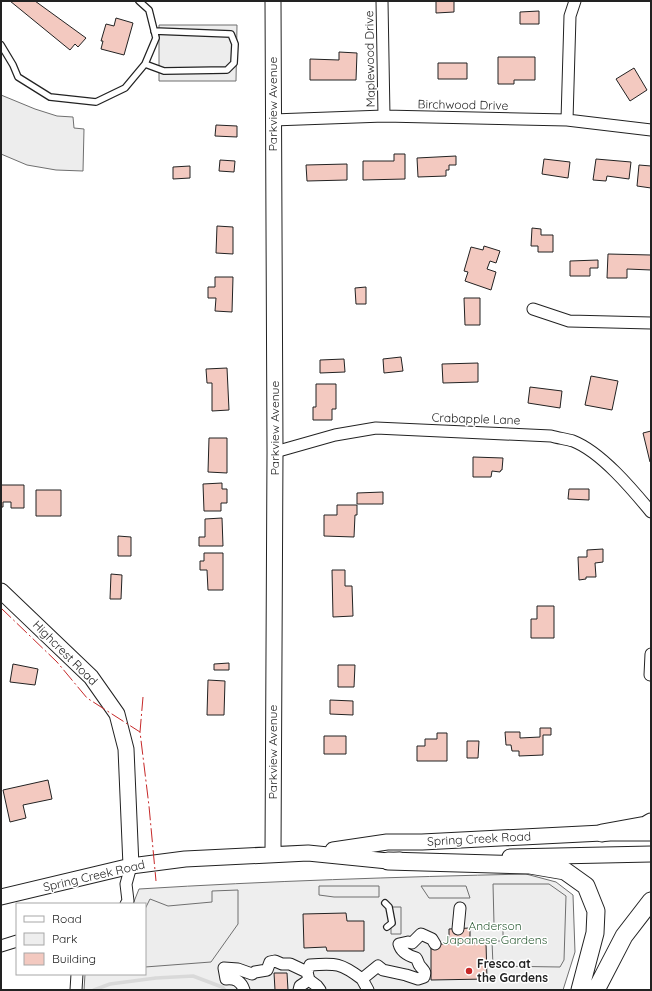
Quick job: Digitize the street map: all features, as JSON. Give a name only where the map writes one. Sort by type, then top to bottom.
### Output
[{"type":"main road","points":[[602,833],[646,825],[651,822]]},
{"type":"main road","points":[[388,861],[530,866],[565,871],[586,886],[596,912],[595,932],[580,990]]},
{"type":"main road","points":[[596,990],[624,936],[651,901]]},
{"type":"street","name":"Parkview Avenue","points":[[273,1],[275,452],[273,854]]},
{"type":"street","name":"Maplewood Drive","points":[[382,1],[384,116]]},
{"type":"street","points":[[567,120],[570,16],[575,1]]},
{"type":"street","name":"Birchwood Drive","points":[[273,120],[384,116],[567,120],[651,130]]},
{"type":"street","points":[[533,309],[569,321],[651,323]]},
{"type":"street","name":"Crabapple Lane","points":[[275,452],[335,434],[376,428],[551,436],[573,441],[594,453],[622,480],[651,512]]},
{"type":"street","name":"Highcrest Road","points":[[1,591],[91,677],[116,714],[126,749],[130,866]]},
{"type":"street","points":[[650,675],[651,654]]},
{"type":"street","name":"Spring Creek Road","points":[[308,854],[388,842],[422,842],[602,833],[651,833]]},
{"type":"street","name":"Spring Creek Road","points":[[1,898],[130,866],[185,859],[273,854],[308,854],[388,861],[651,854]]},
{"type":"street","points":[[127,903],[128,901],[126,884],[130,866]]},
{"type":"street","points":[[458,929],[460,908]]},
{"type":"street","points":[[362,979],[378,966],[383,970],[418,979],[424,977],[424,968],[420,966],[416,958],[410,956],[400,948],[399,944],[408,942],[412,943],[422,934],[432,939],[435,944]]},
{"type":"street","points":[[1,946],[16,940]]},
{"type":"street","points":[[244,990],[238,981],[233,978],[226,979],[224,968],[238,968],[252,974],[267,970],[270,962],[275,961],[282,964],[290,964],[308,976],[320,990]]},
{"type":"street","points":[[299,990],[300,986],[308,976],[310,965],[333,963],[349,969],[362,979],[368,990]]},
{"type":"street","points":[[76,990],[77,975]]},
{"type":"lane","points":[[1,45],[13,65],[18,77],[50,97],[96,102],[125,88],[145,64],[156,38],[149,10],[139,1]]},
{"type":"lane","points":[[145,64],[164,71],[228,70],[234,63],[235,44],[231,34],[154,32]]},
{"type":"lane","points":[[385,903],[389,907],[392,923],[387,927]]},
{"type":"green space","name":"Anderson Japanese Gardens","points":[[526,874],[556,882],[573,895],[575,952],[563,990],[84,990],[85,975],[146,975],[146,903],[133,903],[139,889],[429,876]]},
{"type":"shaded area","points":[[159,25],[237,25],[236,81],[159,81]]},
{"type":"shaded area","points":[[1,95],[57,116],[73,117],[74,128],[84,129],[83,171],[56,170],[27,165],[1,154]]},
{"type":"shaded area","points":[[493,884],[549,884],[566,896],[564,960],[560,967],[493,966],[492,941],[503,941],[503,931],[494,924]]},
{"type":"shaded area","points":[[319,886],[379,886],[379,897],[334,897],[319,895]]},
{"type":"shaded area","points":[[421,886],[466,886],[470,898],[429,898]]},
{"type":"shaded area","points":[[238,890],[238,924],[211,962],[146,967],[146,907],[150,899],[168,906],[212,902],[212,891]]},
{"type":"shaded area","points":[[391,907],[401,907],[401,934],[391,934]]},
{"type":"building","points":[[10,1],[35,1],[86,38],[78,47],[75,44],[70,50]]},
{"type":"building","points":[[436,1],[454,1],[454,12],[436,13]]},
{"type":"building","points":[[539,11],[539,24],[520,24],[520,12]]},
{"type":"building","points":[[116,18],[133,23],[124,55],[101,49],[103,41],[101,41],[106,24],[114,26]]},
{"type":"building","points":[[339,52],[357,53],[356,80],[310,80],[310,59],[339,60]]},
{"type":"building","points":[[498,57],[535,57],[535,80],[514,80],[514,84],[498,84]]},
{"type":"building","points":[[438,63],[467,63],[467,79],[438,79]]},
{"type":"building","points":[[634,68],[647,90],[630,101],[616,79]]},
{"type":"building","points":[[216,125],[237,126],[237,137],[215,136]]},
{"type":"building","points":[[394,154],[405,154],[405,179],[363,180],[363,161],[394,161]]},
{"type":"building","points":[[456,156],[456,165],[449,165],[449,170],[446,170],[446,176],[418,177],[417,158]]},
{"type":"building","points":[[544,159],[570,162],[568,178],[542,174]]},
{"type":"building","points":[[596,159],[631,162],[629,179],[607,176],[606,181],[593,180]]},
{"type":"building","points":[[220,160],[235,161],[234,172],[219,171]]},
{"type":"building","points":[[347,164],[347,180],[307,181],[306,165]]},
{"type":"building","points":[[639,165],[651,166],[651,188],[637,186]]},
{"type":"building","points":[[190,166],[190,178],[173,179],[173,167]]},
{"type":"building","points":[[217,226],[233,227],[233,254],[216,253]]},
{"type":"building","points":[[532,228],[541,229],[541,235],[553,235],[553,252],[538,252],[538,246],[531,246]]},
{"type":"building","points":[[484,246],[500,251],[496,263],[490,261],[487,269],[496,272],[491,290],[465,281],[468,272],[464,271],[471,247],[483,250]]},
{"type":"building","points":[[608,254],[651,255],[651,270],[627,269],[627,278],[607,278]]},
{"type":"building","points":[[598,260],[598,268],[590,268],[590,276],[570,276],[570,261]]},
{"type":"building","points":[[215,277],[233,277],[232,312],[215,311],[216,298],[208,298],[208,287],[215,287]]},
{"type":"building","points":[[366,287],[366,304],[356,304],[355,288]]},
{"type":"building","points":[[464,298],[480,298],[480,325],[465,325]]},
{"type":"building","points":[[401,357],[403,371],[384,373],[383,359]]},
{"type":"building","points":[[344,359],[345,372],[320,373],[320,360]]},
{"type":"building","points":[[478,363],[478,382],[443,383],[442,364]]},
{"type":"building","points":[[227,368],[229,410],[212,411],[212,383],[207,383],[206,369]]},
{"type":"building","points":[[591,376],[618,381],[612,410],[585,405]]},
{"type":"building","points":[[316,384],[336,384],[336,409],[332,409],[332,420],[313,420],[313,407],[316,407]]},
{"type":"building","points":[[530,387],[562,391],[560,408],[528,403]]},
{"type":"building","points":[[651,431],[651,462],[650,462],[643,433]]},
{"type":"building","points":[[209,438],[227,438],[227,473],[208,472]]},
{"type":"building","points":[[473,457],[503,458],[502,470],[500,472],[492,471],[491,477],[473,477]]},
{"type":"building","points":[[222,483],[222,489],[227,489],[227,503],[221,503],[221,511],[204,511],[203,484]]},
{"type":"building","points":[[1,485],[24,485],[24,508],[11,508],[11,502],[3,502],[3,507],[1,507]]},
{"type":"building","points":[[569,489],[589,489],[589,500],[568,499]]},
{"type":"building","points":[[36,490],[61,490],[61,516],[36,516]]},
{"type":"building","points":[[383,492],[383,504],[357,504],[357,493]]},
{"type":"building","points":[[337,505],[357,505],[354,537],[324,536],[324,515],[337,515]]},
{"type":"building","points":[[222,518],[223,546],[199,546],[199,537],[205,537],[205,519]]},
{"type":"building","points":[[118,536],[131,537],[131,556],[118,556]]},
{"type":"building","points":[[603,549],[603,562],[595,563],[596,577],[586,577],[586,579],[579,580],[578,557],[587,557],[587,550]]},
{"type":"building","points":[[204,553],[223,553],[223,590],[208,590],[207,570],[200,570],[200,561],[204,561]]},
{"type":"building","points":[[332,570],[345,570],[345,586],[352,586],[353,616],[333,617]]},
{"type":"building","points":[[111,574],[122,575],[121,599],[110,599]]},
{"type":"building","points":[[537,606],[554,606],[554,638],[531,638],[531,619],[537,619]]},
{"type":"building","points":[[229,663],[229,670],[214,670],[214,664]]},
{"type":"building","points":[[13,664],[38,669],[35,685],[10,682]]},
{"type":"building","points":[[338,665],[355,665],[354,687],[338,687]]},
{"type":"building","points":[[208,680],[225,681],[224,715],[207,715]]},
{"type":"building","points":[[330,700],[353,701],[353,715],[330,714]]},
{"type":"building","points":[[540,728],[551,728],[551,735],[543,735],[543,755],[519,756],[519,751],[512,751],[511,745],[506,745],[505,732],[520,732],[520,738],[540,737]]},
{"type":"building","points":[[437,733],[447,733],[447,761],[417,761],[417,746],[425,746],[425,739],[437,739]]},
{"type":"building","points":[[324,736],[346,736],[346,754],[324,754]]},
{"type":"building","points":[[467,741],[479,741],[478,758],[467,758]]},
{"type":"building","points":[[48,780],[52,799],[23,805],[26,818],[10,822],[3,790]]},
{"type":"building","points":[[346,913],[347,921],[364,921],[364,951],[327,951],[326,947],[304,948],[303,914]]},
{"type":"building","points":[[470,928],[470,943],[486,943],[487,979],[431,980],[431,944],[449,944],[449,929]]},
{"type":"building","points":[[274,973],[287,973],[288,990],[275,990]]},
{"type":"waterway","points":[[94,990],[110,984],[156,978],[193,976],[222,987],[225,990]]},
{"type":"power","points":[[1,608],[57,662],[87,698],[140,732]]},
{"type":"power","points":[[143,697],[140,732],[156,881]]},
{"type":"place","name":"Fresco at the Gardens","points":[[469,971]]}]
